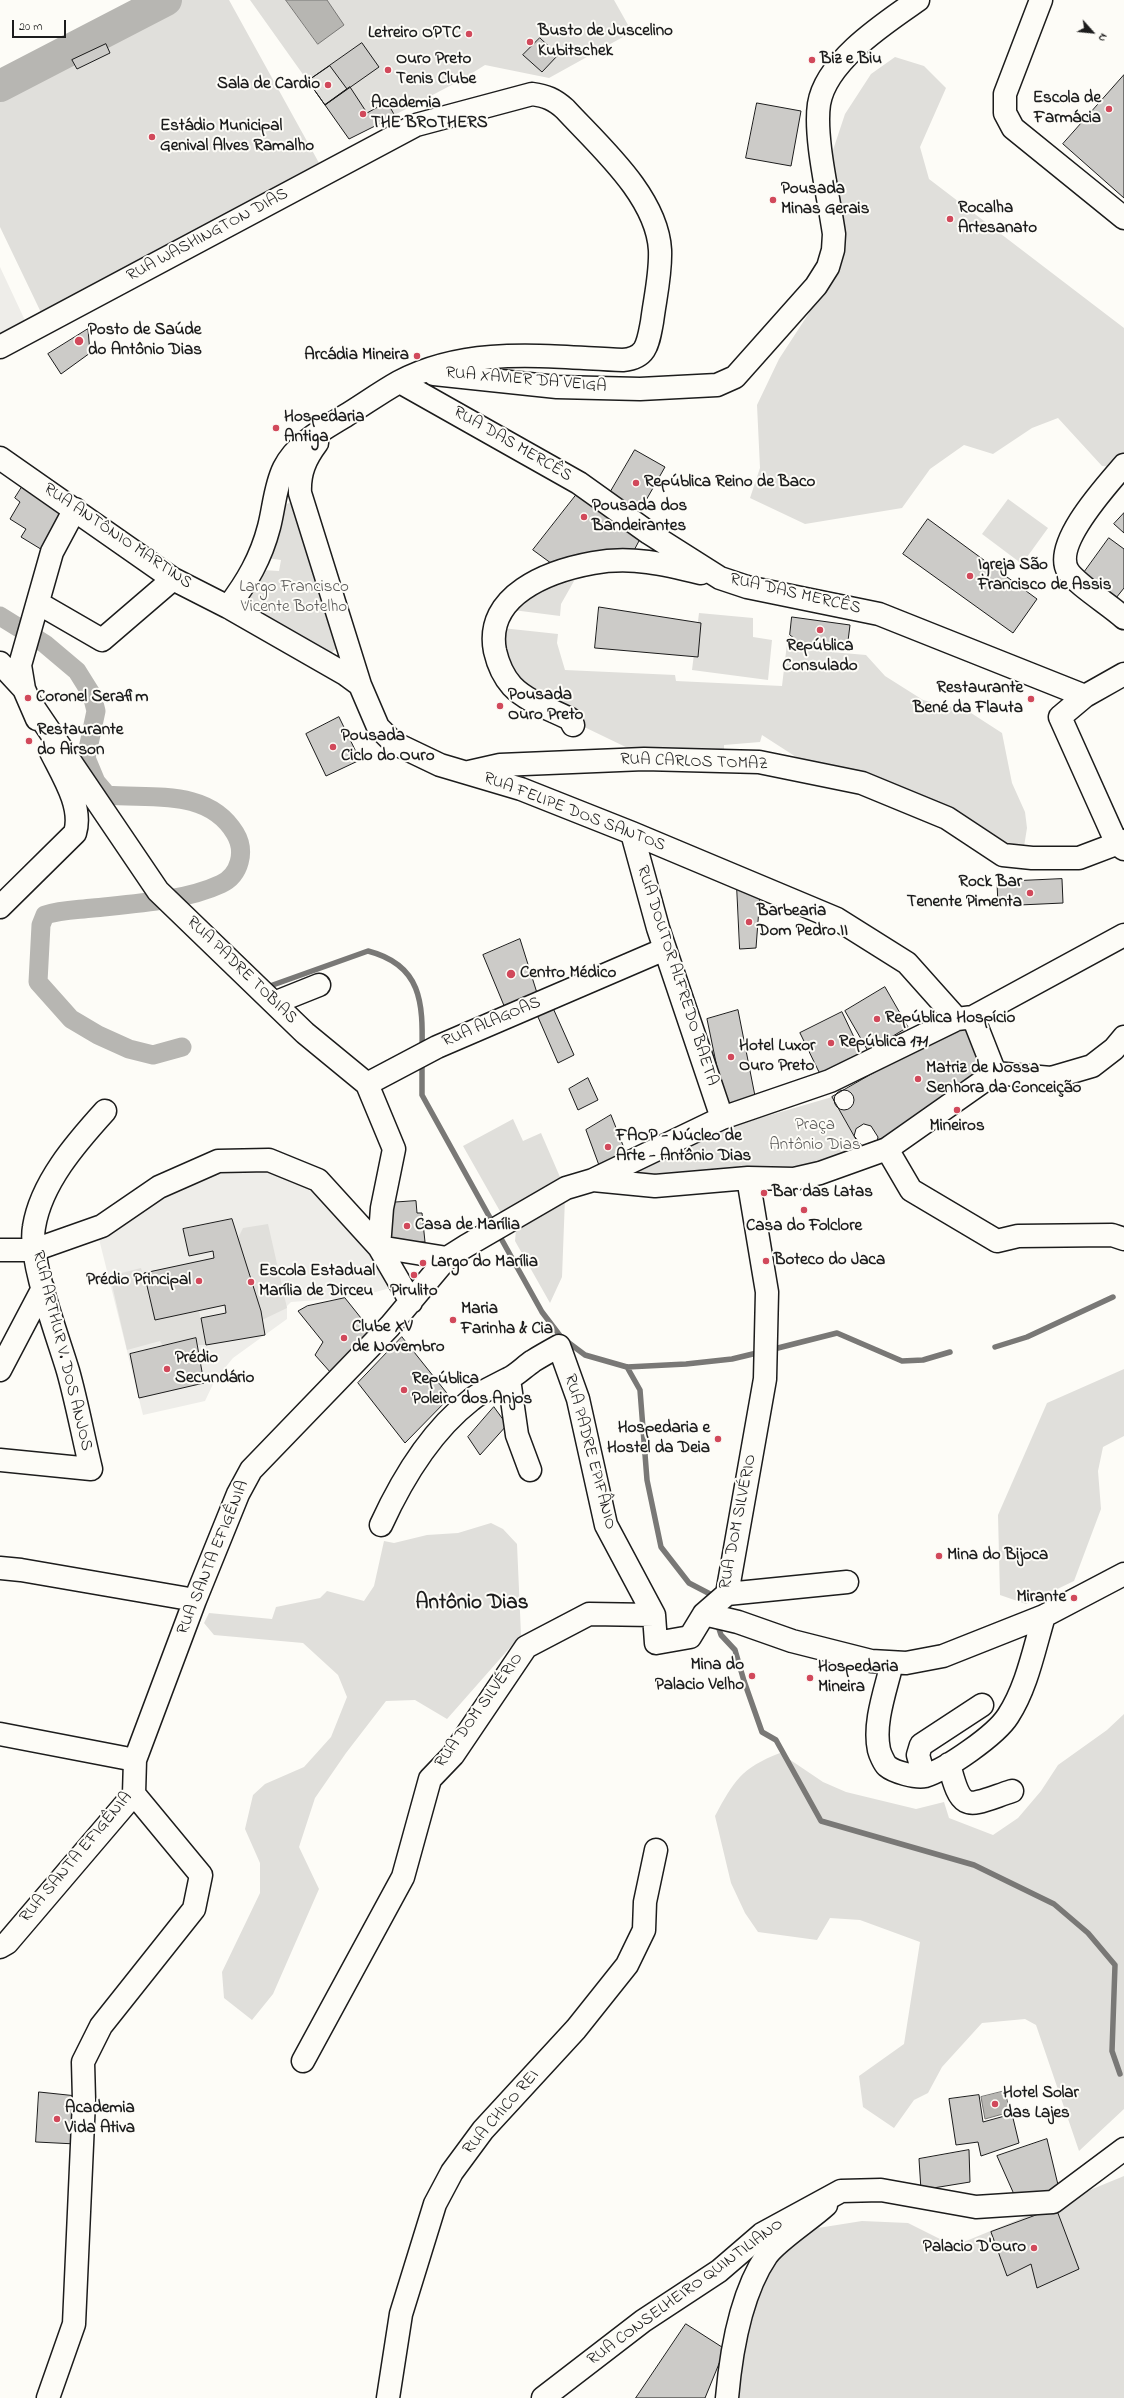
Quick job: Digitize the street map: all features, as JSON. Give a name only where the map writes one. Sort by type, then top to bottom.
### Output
[{"type":"street","name":"RUA XAVIER DA VEIGA","points":[[228,607],[244,586],[258,563],[284,468],[308,439],[400,382],[423,372],[557,387],[640,389],[717,385],[735,377],[816,286],[828,267],[833,250],[834,234],[818,125],[819,103],[827,82],[839,64],[918,0]]},
{"type":"street","points":[[1041,0],[1005,94],[1004,104],[1006,117],[1013,128],[1124,218]]},
{"type":"street","name":"RUA WASHINGTON DIAS","points":[[0,347],[416,125],[532,94],[544,95],[556,100],[616,164],[637,190],[649,212],[660,248],[660,267],[649,338],[638,357],[623,360],[506,354],[465,361],[423,372]]},
{"type":"street","name":"RUA DAS MERCÊS","points":[[400,382],[578,483],[649,533],[720,578],[747,587],[879,614],[1085,696]]},
{"type":"street","name":"RUA FELIPE DOS SANTOS","points":[[329,426],[308,454],[299,479],[300,493],[360,685],[378,727],[394,743],[440,765],[521,789],[632,833],[837,919],[907,963],[965,1018]]},
{"type":"street","name":"RUA ANTÔNIO MARTINS","points":[[0,458],[173,579],[228,607],[345,674],[360,685]]},
{"type":"street","points":[[1124,465],[1094,501],[1072,536],[1065,554],[1064,563],[1074,578],[1124,618]]},
{"type":"street","points":[[0,907],[65,846],[75,833],[79,822],[77,810],[39,726],[28,697],[20,665],[52,552],[75,509]]},
{"type":"street","points":[[574,725],[570,719],[522,694],[505,678],[496,654],[494,636],[497,616],[508,603],[534,581],[550,574],[594,563],[631,560],[656,562],[720,578]]},
{"type":"street","points":[[38,603],[102,640],[173,579]]},
{"type":"street","name":"RUA PADRE TOBIAS","points":[[0,663],[28,697],[158,891],[305,1033],[367,1084],[394,1149],[382,1208],[379,1247]]},
{"type":"street","points":[[1122,844],[1060,717],[1085,696],[1124,674]]},
{"type":"street","name":"RUA CARLOS TOMAZ","points":[[465,773],[500,765],[644,759],[759,762],[862,783],[947,818],[1003,855],[1032,858],[1079,858],[1122,844]]},
{"type":"street","name":"RUA DOUTOR ALFREDO BAETA","points":[[632,833],[664,949],[722,1118]]},
{"type":"street","points":[[592,1180],[722,1118],[830,1081],[965,1018],[1124,935]]},
{"type":"street","name":"RUA ALAGOAS","points":[[367,1084],[437,1047],[664,949]]},
{"type":"street","points":[[274,1002],[319,985]]},
{"type":"street","points":[[965,1018],[995,1073]]},
{"type":"street","points":[[592,1180],[655,1186],[748,1178],[794,1179],[820,1173],[887,1149],[995,1073],[1051,1078],[1092,1066],[1114,1049],[1124,1037]]},
{"type":"street","name":"RUA ARTHUR V. DOS ANJOS","points":[[0,1460],[91,1469],[69,1373],[43,1288],[34,1250],[33,1228],[43,1198],[64,1162],[105,1111]]},
{"type":"street","points":[[887,1149],[911,1190],[997,1241],[1018,1236],[1112,1235],[1124,1239]]},
{"type":"street","points":[[0,1250],[34,1250],[102,1226],[159,1187],[218,1162],[269,1160],[318,1180],[379,1247],[411,1302]]},
{"type":"street","name":"RUA DOM SILVÉRIO","points":[[303,2061],[403,1877],[430,1779],[453,1755],[526,1647],[589,1614],[654,1615],[656,1643],[690,1636],[704,1614],[727,1594],[765,1379],[768,1292],[748,1178]]},
{"type":"street","name":"RUA SANTA EFIGÊNIA","points":[[0,1947],[7,1943],[134,1794],[135,1760],[238,1494],[251,1470],[390,1326],[447,1258],[566,1188],[592,1180]]},
{"type":"street","points":[[379,1247],[447,1258]]},
{"type":"street","points":[[0,1370],[43,1288]]},
{"type":"street","name":"RUA PADRE EPIFÂNIO","points":[[381,1525],[398,1488],[420,1455],[470,1400],[491,1387],[509,1379],[533,1361],[559,1346],[578,1399],[606,1525],[654,1615]]},
{"type":"street","points":[[509,1379],[517,1435],[530,1470]]},
{"type":"street","points":[[0,1568],[21,1570],[196,1600]]},
{"type":"street","points":[[704,1614],[738,1622],[792,1641],[871,1661],[906,1663],[943,1656],[1044,1616],[1124,1574]]},
{"type":"street","points":[[727,1594],[848,1582]]},
{"type":"street","points":[[892,1663],[881,1709],[878,1730],[879,1750],[888,1766],[906,1773],[924,1776],[949,1764],[995,1732],[1008,1716],[1031,1660],[1044,1616]]},
{"type":"street","points":[[924,1776],[918,1755],[921,1744],[982,1705]]},
{"type":"street","points":[[0,1734],[135,1760]]},
{"type":"street","points":[[949,1764],[957,1794],[968,1803],[976,1803],[1012,1791]]},
{"type":"street","points":[[48,2398],[74,2324],[84,2100],[83,2062],[101,2026],[194,1908],[201,1875],[134,1794]]},
{"type":"street","name":"RUA CHICO REI","points":[[388,2398],[400,2314],[435,2204],[452,2172],[484,2130],[576,2029],[627,1965],[644,1930],[644,1902],[656,1850]]},
{"type":"street","name":"RUA CONSELHEIRO QUINTILIANO","points":[[543,2398],[643,2321],[719,2270],[762,2234],[841,2191],[881,2190],[976,2207],[1053,2202],[1124,2149]]},
{"type":"street","points":[[727,2398],[730,2365],[740,2318],[768,2254],[841,2191]]},
{"type":"shaded area","points":[[286,0],[327,0],[344,25],[318,44]]},
{"type":"shaded area","points":[[0,267],[29,329],[0,342]]},
{"type":"shaded area","name":"Escola Estadual Marília de Dirceu","points":[[218,1161],[318,1180],[395,1275],[390,1288],[372,1293],[345,1298],[291,1302],[287,1306],[287,1319],[233,1358],[215,1380],[205,1401],[143,1415],[99,1239],[110,1220]]},
{"type":"shaded area","name":"Hotel Solar das Lajes","points":[[1005,2091],[1010,2112],[985,2119],[981,2097]]},
{"type":"green space","name":"Estádio Municipal Genival Alves Ramalho","points":[[176,0],[229,0],[324,172],[47,325],[0,227],[0,102]]},
{"type":"green space","name":"Ouro Preto Tenis Clube","points":[[250,0],[614,0],[632,32],[549,78],[485,65],[461,80],[349,139]]},
{"type":"green space","points":[[895,57],[924,66],[946,88],[920,147],[929,179],[1124,328],[1124,453],[1114,467],[1102,466],[1058,418],[1032,428],[993,454],[964,445],[930,469],[902,508],[805,524],[750,498],[760,468],[757,405],[779,359],[809,313],[823,276],[824,239],[820,192],[845,114],[871,74]]},
{"type":"green space","name":"Largo Francisco Vicente Botelho","points":[[295,499],[339,646],[331,653],[246,607],[245,599],[263,570],[279,571],[281,560],[267,558],[281,508]]},
{"type":"green space","points":[[1008,499],[1048,528],[1022,564],[982,534]]},
{"type":"green space","points":[[578,574],[561,604],[560,616],[513,610],[528,593]]},
{"type":"green space","points":[[699,613],[753,618],[753,637],[772,640],[768,680],[692,670]]},
{"type":"green space","points":[[502,628],[558,634],[557,643],[565,670],[675,675],[676,681],[782,686],[788,635],[797,649],[866,655],[885,676],[923,700],[968,711],[1002,733],[1012,783],[1025,812],[1027,828],[1023,853],[821,773],[762,735],[760,742],[724,745],[724,750],[701,755],[634,751],[578,724],[520,686],[504,660]]},
{"type":"green space","name":"Praça Antônio Dias","points":[[832,1097],[860,1147],[826,1168],[756,1177],[627,1176],[631,1168],[726,1128]]},
{"type":"green space","points":[[513,1119],[523,1141],[541,1133],[560,1177],[501,1213],[463,1146]]},
{"type":"green space","points":[[565,1198],[562,1277],[550,1303],[515,1241],[516,1229]]},
{"type":"green space","points":[[268,1224],[287,1308],[262,1320],[238,1238],[243,1228]]},
{"type":"green space","points":[[141,1268],[155,1320],[199,1311],[206,1345],[198,1345],[196,1338],[163,1346],[160,1341],[127,1350],[110,1276]]},
{"type":"green space","points":[[1124,1369],[1124,1436],[1103,1447],[1098,1471],[1101,1509],[1074,1581],[1026,1604],[1000,1595],[998,1515],[1047,1403]]},
{"type":"green space","points":[[491,1523],[503,1529],[517,1544],[521,1635],[447,1719],[415,1700],[386,1701],[346,1753],[315,1798],[299,1847],[319,1889],[273,1994],[252,2020],[224,1998],[222,1972],[260,1893],[260,1863],[245,1829],[253,1795],[265,1784],[304,1767],[331,1737],[347,1697],[338,1675],[303,1643],[214,1635],[204,1623],[209,1613],[272,1619],[276,1607],[320,1598],[327,1591],[364,1601],[374,1586],[384,1541],[394,1543],[427,1535],[458,1533]]},
{"type":"green space","points":[[1124,1714],[1124,2109],[1079,2151],[1036,2025],[1025,2019],[982,2023],[942,2067],[928,2093],[914,2100],[894,2128],[863,2107],[859,2076],[904,2044],[920,1942],[860,1920],[830,1918],[817,1940],[758,1932],[745,1913],[731,1883],[715,1816],[734,1785],[747,1770],[756,1764],[780,1753],[823,1782],[846,1792],[916,1809],[944,1802],[949,1818],[993,1835],[1018,1818],[1041,1791],[1058,1765],[1107,1730]]},
{"type":"green space","points":[[1124,2176],[1124,2398],[736,2398],[754,2299],[778,2254],[818,2228],[862,2221],[908,2223],[954,2246]]},
{"type":"building","points":[[540,38],[558,55],[542,72],[523,55]]},
{"type":"building","points":[[362,43],[379,67],[325,105],[308,81]]},
{"type":"building","points":[[106,44],[110,53],[77,69],[72,60]]},
{"type":"building","name":"Sala de Cardio","points":[[330,66],[347,89],[325,105],[308,81]]},
{"type":"building","name":"Escola de Farmácia","points":[[1124,75],[1124,198],[1063,144]]},
{"type":"building","name":"Academia THE BROTHERS","points":[[350,87],[367,113],[387,102],[395,116],[349,139],[325,105]]},
{"type":"building","points":[[757,103],[801,111],[791,166],[746,158]]},
{"type":"building","name":"Posto de Saúde do Antônio Dias","points":[[88,329],[90,353],[61,374],[48,354]]},
{"type":"building","name":"República Reino de Baco","points":[[635,450],[665,467],[637,516],[607,498]]},
{"type":"building","points":[[22,487],[67,514],[44,551],[21,537],[26,529],[10,519],[20,502],[15,498]]},
{"type":"building","name":"Pousada dos Bandeirantes","points":[[577,494],[640,539],[630,558],[559,569],[533,550]]},
{"type":"building","points":[[1124,513],[1124,533],[1114,524]]},
{"type":"building","name":"Igreja São Francisco de Assis","points":[[928,519],[1037,599],[1013,633],[903,554]]},
{"type":"building","points":[[1109,538],[1124,549],[1124,588],[1116,598],[1083,574]]},
{"type":"building","points":[[599,607],[701,623],[698,657],[595,648]]},
{"type":"building","name":"República Consulado","points":[[792,617],[850,625],[847,649],[800,643],[790,635]]},
{"type":"building","name":"Pousada Ciclo do Ouro","points":[[339,717],[360,760],[326,776],[306,734]]},
{"type":"building","name":"Rock Bar Tenente Pimenta","points":[[1062,879],[1063,903],[998,906],[997,882]]},
{"type":"building","name":"Barbearia Dom Pedro II","points":[[737,887],[760,895],[756,948],[740,949]]},
{"type":"building","name":"Centro Médico","points":[[520,939],[537,993],[505,1008],[483,955]]},
{"type":"building","name":"República Hospício","points":[[885,987],[908,1027],[868,1051],[845,1011]]},
{"type":"building","points":[[553,1008],[574,1055],[558,1063],[538,1017]]},
{"type":"building","name":"Hotel Luxor Ouro Preto","points":[[738,1010],[755,1096],[725,1106],[707,1019]]},
{"type":"building","name":"República 171","points":[[842,1012],[862,1054],[820,1074],[800,1033]]},
{"type":"building","name":"Matriz de Nossa Senhora da Conceição","points":[[963,1022],[991,1068],[931,1109],[862,1150],[832,1097]]},
{"type":"building","name":"FAOP - Núcleo de Arte - Antônio Dias","points":[[588,1078],[598,1100],[578,1110],[569,1089]]},
{"type":"building","points":[[844,1090],[851,1093],[854,1100],[851,1107],[844,1110],[837,1107],[834,1100],[837,1093]]},
{"type":"building","name":"FAOP - Núcleo de Arte - Antônio Dias","points":[[611,1115],[626,1153],[600,1168],[586,1130]]},
{"type":"building","points":[[864,1124],[871,1126],[878,1137],[877,1142],[874,1141],[865,1149],[854,1136],[856,1129]]},
{"type":"building","name":"Casa de Marília","points":[[416,1201],[417,1213],[422,1213],[425,1242],[392,1243],[387,1203]]},
{"type":"building","name":"Prédio Principal","points":[[232,1219],[261,1311],[265,1335],[206,1345],[201,1318],[226,1313],[225,1305],[155,1320],[144,1273],[214,1258],[213,1251],[189,1256],[183,1229]]},
{"type":"building","name":"Clube XV de Novembro","points":[[345,1298],[373,1333],[331,1373],[315,1355],[323,1342],[298,1311],[307,1306]]},
{"type":"building","name":"República Poleiro dos Anjos","points":[[402,1337],[450,1397],[405,1443],[358,1383]]},
{"type":"building","name":"Prédio Secundário","points":[[196,1338],[204,1383],[139,1398],[130,1354]]},
{"type":"building","points":[[494,1407],[507,1425],[480,1455],[468,1437]]},
{"type":"building","name":"Academia Vida Ativa","points":[[39,2092],[77,2096],[76,2144],[36,2142]]},
{"type":"building","name":"Hotel Solar das Lajes","points":[[979,2095],[983,2122],[1012,2114],[1019,2143],[981,2156],[978,2142],[956,2145],[949,2099]]},
{"type":"building","name":"Hotel Solar das Lajes","points":[[1047,2139],[1059,2189],[1017,2201],[997,2156]]},
{"type":"building","name":"Hotel Solar das Lajes","points":[[969,2150],[970,2182],[921,2190],[919,2159]]},
{"type":"building","name":"Palacio D'Ouro","points":[[1056,2208],[1079,2269],[1037,2288],[1031,2264],[1007,2276],[991,2232]]},
{"type":"building","points":[[686,2324],[725,2349],[705,2398],[636,2398]]},
{"type":"waterway","points":[[0,86],[166,0]]},
{"type":"waterway","points":[[0,616],[45,644],[77,671],[92,695],[96,711],[86,758],[96,782],[107,795],[160,797],[194,802],[210,809],[224,819],[235,833],[238,840],[240,855],[237,869],[228,880],[221,884],[207,890],[158,901],[51,913],[45,915],[41,925],[38,982],[71,1019],[98,1035],[129,1049],[153,1055],[182,1047]]},
{"type":"waterway","points":[[270,986],[368,951],[386,957],[399,966],[409,976],[416,988],[422,1017],[422,1050]]},
{"type":"waterway","points":[[422,1061],[422,1095],[494,1225]]},
{"type":"waterway","points":[[498,1233],[542,1312],[561,1337],[585,1355],[627,1367],[686,1364],[732,1359],[761,1352]]},
{"type":"waterway","points":[[995,1347],[1027,1337],[1113,1297]]},
{"type":"waterway","points":[[770,1350],[837,1333],[902,1361],[923,1360],[950,1352]]},
{"type":"waterway","points":[[627,1367],[640,1390],[647,1480],[661,1547],[689,1583],[712,1595],[713,1601]]},
{"type":"waterway","points":[[717,1623],[721,1635],[735,1650],[762,1732],[776,1740],[821,1821],[974,1865],[1054,1904],[1088,1933],[1115,1965],[1112,2051],[1120,2074]]},
{"type":"place","name":"Letreiro OPTC","points":[[469,34]]},
{"type":"place","name":"Busto de Juscelino Kubitschek","points":[[530,42]]},
{"type":"place","name":"Biz e Biu","points":[[812,60]]},
{"type":"place","name":"Ouro Preto Tenis Clube","points":[[388,70]]},
{"type":"place","name":"Sala de Cardio","points":[[328,85]]},
{"type":"place","name":"Escola de Farmácia","points":[[1109,109]]},
{"type":"place","name":"Academia THE BROTHERS","points":[[363,114]]},
{"type":"place","name":"Estádio Municipal Genival Alves Ramalho","points":[[152,137]]},
{"type":"place","name":"Pousada Minas Gerais","points":[[773,200]]},
{"type":"place","name":"Rocalha Artesanato","points":[[950,219]]},
{"type":"place","name":"Posto de Saúde do Antônio Dias","points":[[79,341]]},
{"type":"place","name":"Arcádia Mineira","points":[[417,356]]},
{"type":"place","name":"Hospedaria Antiga","points":[[276,428]]},
{"type":"place","name":"República Reino de Baco","points":[[636,483]]},
{"type":"place","name":"Pousada dos Bandeirantes","points":[[584,517]]},
{"type":"place","name":"Igreja São Francisco de Assis","points":[[970,576]]},
{"type":"place","name":"República Consulado","points":[[820,630]]},
{"type":"place","name":"Coronel Serafim","points":[[28,698]]},
{"type":"place","name":"Restaurante Bené da Flauta","points":[[1031,699]]},
{"type":"place","name":"Pousada Ouro Preto","points":[[500,706]]},
{"type":"place","name":"Restaurante do Airson","points":[[29,741]]},
{"type":"place","name":"Pousada Ciclo do Ouro","points":[[333,747]]},
{"type":"place","name":"Rock Bar Tenente Pimenta","points":[[1030,893]]},
{"type":"place","name":"Barbearia Dom Pedro II","points":[[749,922]]},
{"type":"place","name":"Centro Médico","points":[[511,974]]},
{"type":"place","name":"República Hospício","points":[[877,1019]]},
{"type":"place","name":"República 171","points":[[831,1043]]},
{"type":"place","name":"Hotel Luxor Ouro Preto","points":[[731,1057]]},
{"type":"place","name":"Matriz de Nossa Senhora da Conceição","points":[[918,1079]]},
{"type":"place","name":"Mineiros","points":[[957,1110]]},
{"type":"place","name":"FAOP - Núcleo de Arte - Antônio Dias","points":[[608,1147]]},
{"type":"place","name":"Bar das Latas","points":[[764,1193]]},
{"type":"place","name":"Casa do Folclore","points":[[804,1210]]},
{"type":"place","name":"Casa de Marília","points":[[407,1226]]},
{"type":"place","name":"Boteco do Jaca","points":[[766,1261]]},
{"type":"place","name":"Largo do Marília","points":[[423,1263]]},
{"type":"place","name":"Pirulito","points":[[414,1275]]},
{"type":"place","name":"Prédio Principal","points":[[199,1281]]},
{"type":"place","name":"Escola Estadual Marília de Dirceu","points":[[251,1282]]},
{"type":"place","name":"Maria Farinha & Cia","points":[[453,1320]]},
{"type":"place","name":"Clube XV de Novembro","points":[[344,1338]]},
{"type":"place","name":"Prédio Secundário","points":[[167,1369]]},
{"type":"place","name":"República Poleiro dos Anjos","points":[[404,1390]]},
{"type":"place","name":"Hospedaria e Hostel da Deia","points":[[718,1439]]},
{"type":"place","name":"Mina do Bijoca","points":[[939,1556]]},
{"type":"place","name":"Mirante","points":[[1074,1598]]},
{"type":"place","name":"Mina do Palacio Velho","points":[[752,1676]]},
{"type":"place","name":"Hospedaria Mineira","points":[[810,1678]]},
{"type":"place","name":"Hotel Solar das Lajes","points":[[995,2104]]},
{"type":"place","name":"Academia Vida Ativa","points":[[57,2119]]},
{"type":"place","name":"Palacio D'Ouro","points":[[1034,2248]]},
{"type":"district","name":"Antônio Dias","points":[[472,1605]]}]
